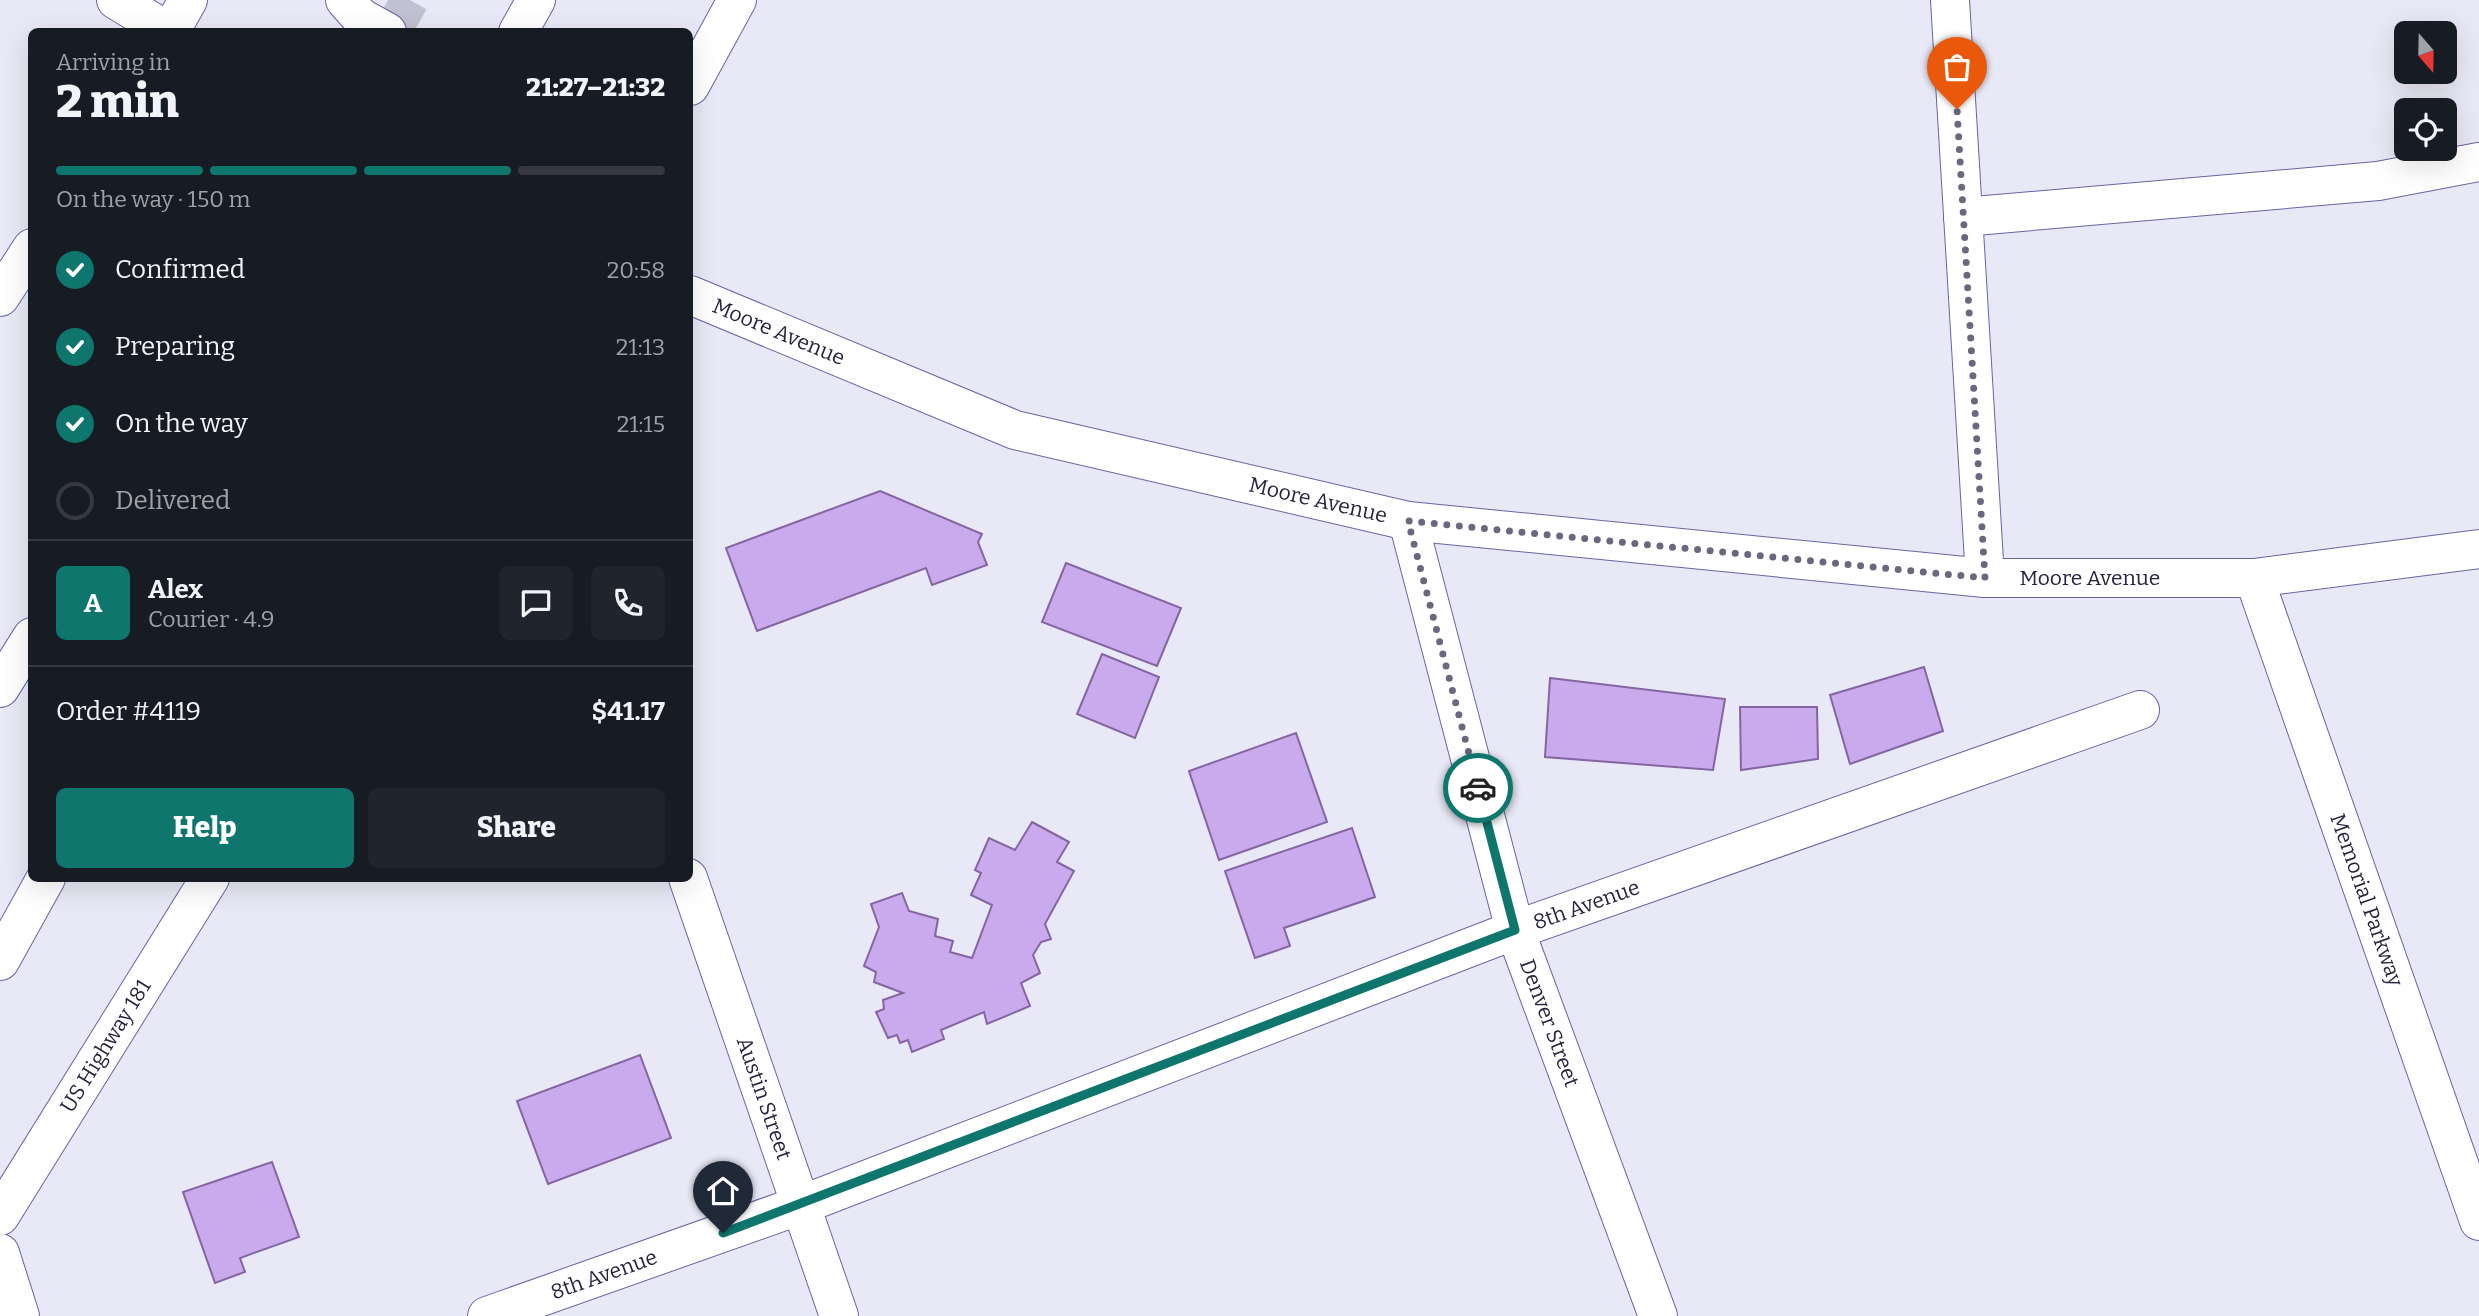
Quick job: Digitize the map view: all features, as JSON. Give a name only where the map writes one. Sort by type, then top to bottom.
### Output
[{"type":"main road","points":[[116,0],[163,28]]},
{"type":"main road","points":[[172,28],[188,0]]},
{"type":"main road","points":[[345,0],[360,17],[380,28]]},
{"type":"main road","points":[[520,28],[536,0]]},
{"type":"main road","points":[[693,81],[737,0]]},
{"type":"main road","points":[[1950,0],[1985,578]]},
{"type":"main road","points":[[1963,217],[2378,181],[2479,162]]},
{"type":"main road","points":[[0,297],[28,254]]},
{"type":"main road","name":"Moore Avenue","points":[[693,297],[1015,430],[1408,521],[1985,578],[2254,578],[2479,549]]},
{"type":"main road","name":"Denver Street","points":[[1408,521],[1515,930],[1658,1316]]},
{"type":"main road","name":"Memorial Parkway","points":[[2254,578],[2479,1221]]},
{"type":"main road","points":[[0,673],[28,632]]},
{"type":"main road","points":[[0,688],[28,643]]},
{"type":"main road","name":"8th Avenue","points":[[487,1316],[801,1205],[1515,930],[2140,710]]},
{"type":"main road","points":[[0,938],[34,882]]},
{"type":"main road","points":[[0,961],[44,882]]},
{"type":"main road","name":"US Highway 181","points":[[0,1216],[208,882]]},
{"type":"main road","name":"Austin Street","points":[[689,882],[839,1316]]},
{"type":"main road","points":[[0,1253],[20,1316]]},
{"type":"building","points":[[880,491],[982,534],[978,542],[987,565],[932,585],[926,568],[757,631],[726,548]]},
{"type":"building","points":[[1066,563],[1181,608],[1157,666],[1042,622]]},
{"type":"building","points":[[1102,654],[1159,677],[1135,738],[1077,714]]},
{"type":"building","points":[[1924,667],[1943,731],[1850,764],[1830,695]]},
{"type":"building","points":[[1550,678],[1725,699],[1713,770],[1545,757]]},
{"type":"building","points":[[1740,707],[1817,707],[1818,759],[1741,770]]},
{"type":"building","points":[[1296,733],[1327,822],[1219,860],[1189,771]]},
{"type":"building","points":[[1032,822],[1069,842],[1057,862],[1074,871],[1045,924],[1051,939],[1041,942],[1033,955],[1040,973],[1021,983],[1030,1006],[987,1024],[984,1012],[941,1030],[944,1039],[912,1052],[908,1040],[900,1043],[897,1035],[888,1038],[876,1012],[884,1009],[883,1000],[903,993],[874,982],[876,972],[864,966],[879,927],[871,904],[902,893],[909,911],[938,919],[935,936],[953,941],[950,952],[972,958],[992,905],[971,895],[981,873],[975,870],[989,838],[1015,850]]},
{"type":"building","points":[[1352,828],[1375,897],[1284,928],[1290,946],[1255,958],[1225,871]]},
{"type":"building","points":[[640,1055],[671,1138],[548,1184],[517,1101]]},
{"type":"building","points":[[272,1162],[299,1237],[240,1258],[245,1272],[215,1283],[183,1192]]},
{"type":"tunnel","points":[[394,28],[410,0]]},
{"type":"way so far","points":[[1478,788],[1408,521],[1985,578],[1957,109]]},
{"type":"route","points":[[723,1233],[1515,930],[1478,788]]}]
